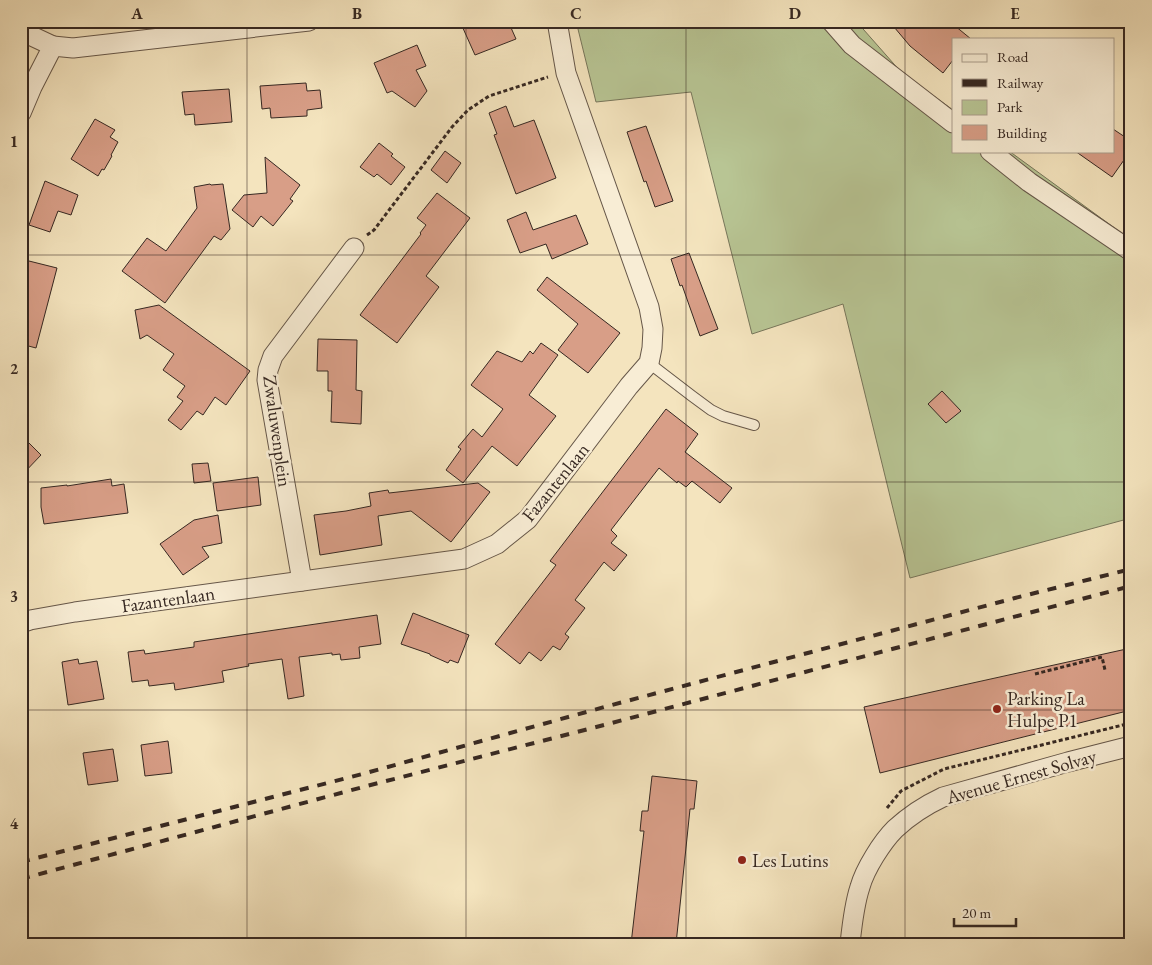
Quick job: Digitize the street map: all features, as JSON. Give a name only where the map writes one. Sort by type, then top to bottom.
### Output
[{"type":"street","points":[[21,31],[53,46],[73,48],[309,21]]},
{"type":"street","points":[[557,21],[566,73],[649,307],[653,329],[649,363]]},
{"type":"street","points":[[831,21],[852,45],[952,122]]},
{"type":"street","points":[[21,113],[53,46]]},
{"type":"street","points":[[991,152],[1029,182],[1131,251]]},
{"type":"street","name":"Zwaluwenplein","points":[[302,581],[267,380],[268,370],[274,356],[354,248]]},
{"type":"street","name":"Fazantenlaan","points":[[21,624],[30,620],[75,612],[464,559],[497,544],[528,519],[629,386],[649,363]]},
{"type":"street","name":"Avenue Ernest Solvay","points":[[850,944],[860,886],[873,857],[895,829],[926,806],[943,797],[1131,746]]},
{"type":"lane","points":[[649,363],[711,410],[723,416],[754,425]]},
{"type":"path","points":[[354,248],[374,230],[452,127],[468,110],[489,96],[544,79]]},
{"type":"path","points":[[1035,674],[1102,657],[1105,670]]},
{"type":"path","points":[[1125,724],[1131,723]]},
{"type":"green space","points":[[576,21],[856,21],[901,72],[952,109],[952,152],[1010,152],[1131,240],[1131,518],[910,578],[843,304],[752,334],[691,92],[596,102]]},
{"type":"building","points":[[474,21],[508,21],[516,39],[475,55],[462,26]]},
{"type":"building","points":[[889,21],[949,21],[970,38],[952,38],[952,61],[943,73],[910,46]]},
{"type":"building","points":[[417,45],[426,66],[416,70],[427,91],[415,107],[392,91],[387,93],[374,63]]},
{"type":"building","points":[[306,83],[307,91],[320,90],[322,108],[307,110],[307,116],[271,118],[270,108],[262,109],[260,86]]},
{"type":"building","points":[[229,89],[232,122],[195,125],[194,114],[185,115],[182,92]]},
{"type":"building","points":[[506,106],[514,127],[534,120],[556,178],[516,194],[494,135],[497,134],[489,113]]},
{"type":"building","points":[[95,119],[115,130],[110,137],[118,142],[104,170],[102,169],[98,176],[71,159]]},
{"type":"building","points":[[646,126],[673,201],[655,207],[646,181],[644,182],[627,132]]},
{"type":"building","points":[[1114,130],[1131,141],[1131,150],[1112,177],[1076,152],[1114,152]]},
{"type":"building","points":[[379,143],[405,167],[391,185],[377,174],[374,177],[360,167]]},
{"type":"building","points":[[445,151],[461,163],[447,183],[431,170]]},
{"type":"building","points":[[265,157],[300,185],[290,199],[293,201],[273,226],[261,216],[253,227],[232,210],[244,195],[267,193]]},
{"type":"building","points":[[45,181],[78,195],[71,215],[58,211],[50,232],[29,225]]},
{"type":"building","points":[[223,184],[230,229],[221,240],[214,236],[165,303],[122,271],[147,238],[166,251],[197,208],[194,187]]},
{"type":"building","points":[[437,193],[470,218],[426,276],[439,287],[397,343],[360,315],[421,234],[426,225],[417,218]]},
{"type":"building","points":[[526,212],[533,230],[576,215],[588,244],[552,259],[546,244],[520,253],[507,220]]},
{"type":"building","points":[[689,253],[718,329],[700,336],[671,259]]},
{"type":"building","points":[[21,259],[57,268],[36,348],[21,344]]},
{"type":"building","points":[[547,277],[620,333],[588,373],[558,350],[578,324],[537,290]]},
{"type":"building","points":[[159,305],[250,371],[226,405],[215,397],[203,415],[197,411],[181,430],[168,420],[183,401],[177,397],[185,386],[163,370],[174,354],[147,335],[140,339],[135,310]]},
{"type":"building","points":[[318,339],[357,340],[356,390],[362,391],[361,424],[331,422],[332,391],[328,391],[328,371],[317,371]]},
{"type":"building","points":[[541,343],[558,355],[529,395],[556,416],[517,466],[492,446],[463,483],[446,470],[461,449],[458,447],[473,429],[482,437],[503,409],[471,385],[497,351],[522,362],[530,351],[533,354]]},
{"type":"building","points":[[942,391],[961,411],[946,423],[928,404]]},
{"type":"building","points":[[666,409],[698,434],[685,452],[732,488],[720,503],[692,481],[686,487],[678,481],[677,483],[659,468],[611,530],[617,536],[611,543],[627,555],[614,571],[604,562],[575,600],[585,608],[565,634],[569,637],[560,650],[553,646],[541,661],[529,652],[520,664],[495,644],[556,565],[550,561]]},
{"type":"building","points":[[21,435],[41,455],[21,476]]},
{"type":"building","points":[[208,463],[211,481],[194,483],[192,464]]},
{"type":"building","points":[[258,477],[261,505],[217,511],[213,483]]},
{"type":"building","points":[[111,479],[112,486],[124,484],[128,513],[44,524],[41,507],[41,488]]},
{"type":"building","points":[[478,483],[490,492],[451,542],[411,511],[378,516],[382,545],[320,555],[314,515],[371,506],[369,493],[388,490],[389,493]]},
{"type":"building","points":[[218,515],[222,543],[202,547],[209,557],[183,575],[160,544],[194,520]]},
{"type":"building","points":[[413,613],[469,635],[458,663],[450,660],[448,663],[430,654],[401,644]]},
{"type":"building","points":[[377,615],[381,644],[359,647],[360,658],[341,660],[340,654],[332,655],[332,653],[299,657],[304,696],[288,699],[282,659],[248,664],[249,666],[222,671],[224,682],[175,690],[174,683],[149,686],[148,680],[132,682],[128,652],[144,650],[145,654],[194,647],[194,642]]},
{"type":"building","name":"Parking La Hulpe P1","points":[[1131,648],[1131,710],[880,773],[864,707]]},
{"type":"building","points":[[78,659],[79,664],[97,661],[104,699],[68,705],[62,662]]},
{"type":"building","points":[[168,741],[172,773],[145,776],[141,745]]},
{"type":"building","points":[[113,749],[118,781],[88,785],[83,753]]},
{"type":"building","points":[[652,776],[697,781],[694,809],[690,809],[676,944],[631,944],[644,831],[640,831],[642,811],[648,811]]},
{"type":"railway","points":[[21,862],[366,773],[608,706],[1131,569]]},
{"type":"railway","points":[[21,879],[363,787],[1131,586]]},
{"type":"place","name":"Parking La Hulpe P1","points":[[997,709]]},
{"type":"place","name":"Les Lutins","points":[[742,860]]}]
